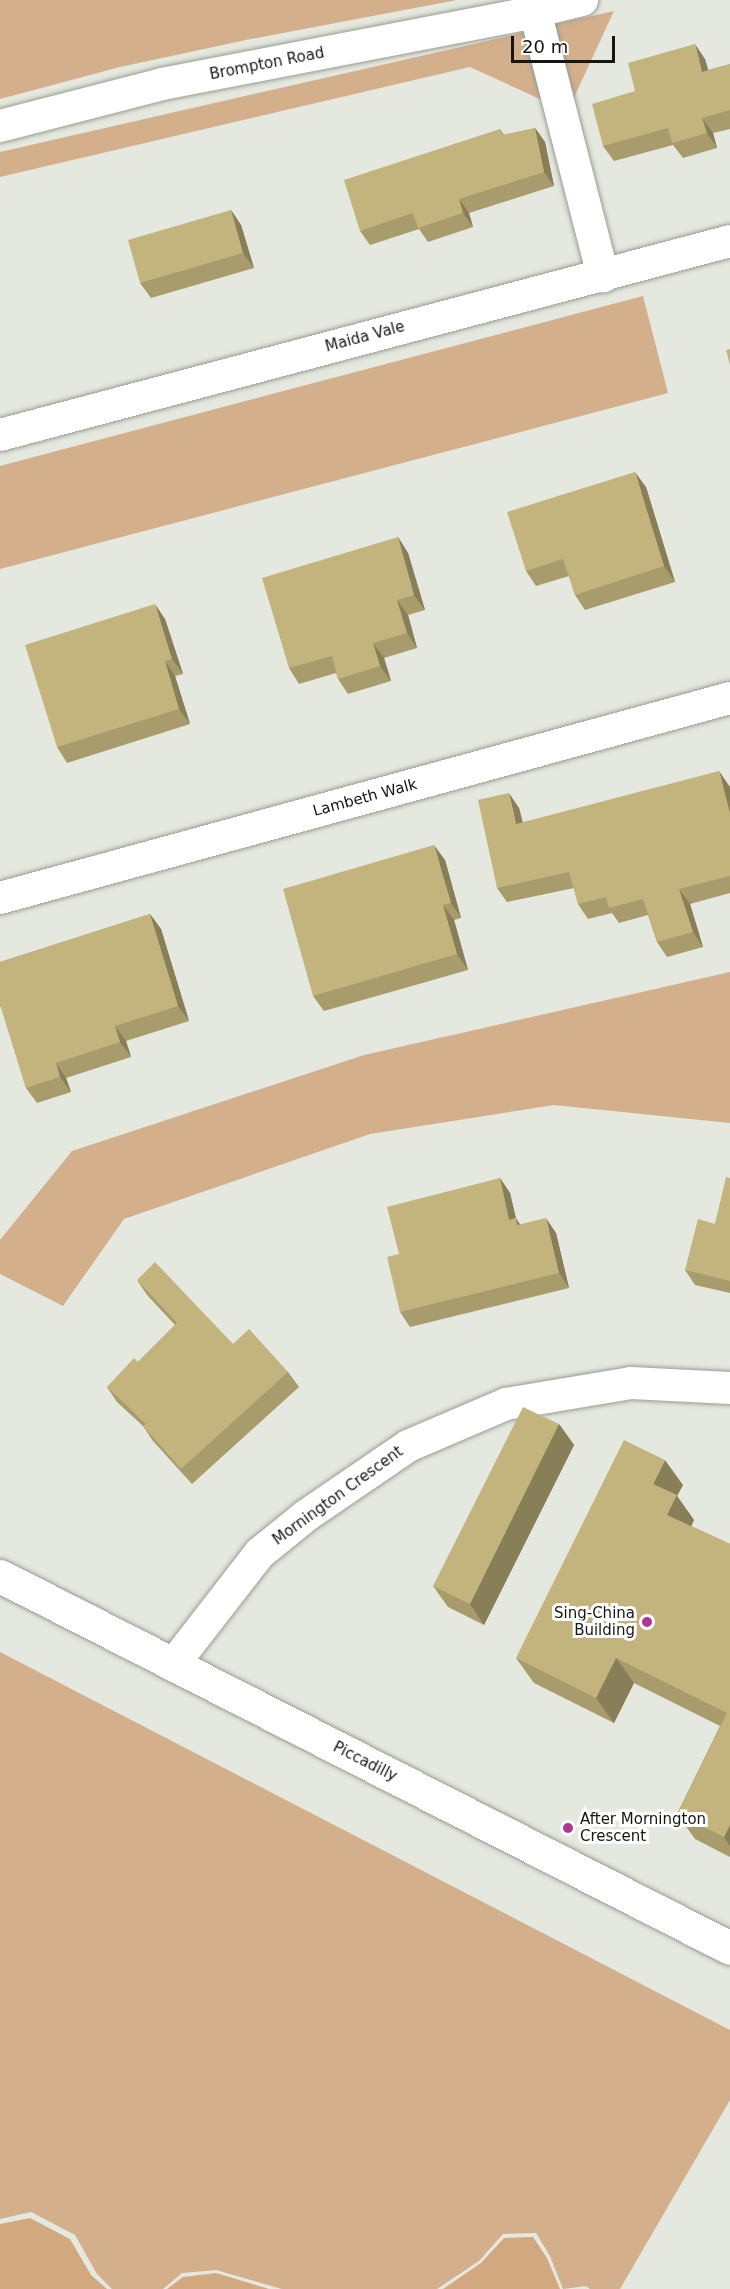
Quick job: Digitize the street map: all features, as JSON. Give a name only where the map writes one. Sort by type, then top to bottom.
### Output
[{"type":"street","name":"Brompton Road","points":[[0,126],[162,84],[582,0]]},
{"type":"street","points":[[535,11],[603,276]]},
{"type":"street","name":"Maida Vale","points":[[0,435],[730,241]]},
{"type":"street","name":"Lambeth Walk","points":[[0,898],[730,698]]},
{"type":"street","name":"Mornington Crescent","points":[[173,1665],[260,1553],[307,1515],[408,1446],[506,1404],[631,1383],[730,1388]]},
{"type":"street","name":"Piccadilly","points":[[0,1576],[730,1948]]},
{"type":"shaded area","points":[[0,0],[457,0],[246,40],[120,67],[0,99]]},
{"type":"shaded area","points":[[614,11],[570,106],[552,25]]},
{"type":"shaded area","points":[[526,32],[542,100],[470,67],[0,177],[0,152]]},
{"type":"shaded area","points":[[643,296],[668,393],[0,569],[0,466]]},
{"type":"shaded area","points":[[730,972],[730,1123],[554,1105],[370,1134],[124,1219],[63,1306],[0,1274],[0,1240],[72,1151],[364,1055]]},
{"type":"shaded area","points":[[0,1652],[730,2030],[730,2100],[620,2289],[590,2289],[586,2286],[563,2289],[550,2256],[536,2233],[503,2234],[479,2261],[437,2289],[282,2289],[216,2270],[182,2273],[163,2289],[112,2289],[97,2274],[75,2235],[31,2212],[0,2219]]},
{"type":"shaded area","points":[[30,2218],[70,2239],[91,2275],[107,2289],[0,2289],[0,2224]]},
{"type":"shaded area","points":[[533,2237],[547,2258],[560,2289],[443,2289],[481,2263],[504,2238]]},
{"type":"shaded area","points":[[216,2273],[269,2289],[167,2289],[183,2277]]},
{"type":"building","points":[[695,44],[702,72],[730,64],[730,110],[702,118],[707,133],[672,143],[668,128],[603,146],[592,104],[635,91],[628,63]]},
{"type":"building","points":[[535,128],[544,172],[459,199],[463,213],[418,228],[413,213],[360,231],[344,180],[500,129],[502,135]]},
{"type":"building","points":[[231,210],[243,253],[140,283],[128,240]]},
{"type":"building","points":[[730,349],[730,365],[726,350]]},
{"type":"building","points":[[635,472],[664,566],[575,595],[563,559],[526,571],[507,512]]},
{"type":"building","points":[[398,537],[414,595],[397,600],[407,633],[373,643],[380,666],[338,679],[332,656],[289,668],[262,578]]},
{"type":"building","points":[[155,604],[172,659],[165,661],[179,709],[57,747],[25,645]]},
{"type":"building","points":[[719,771],[730,813],[730,876],[679,889],[693,932],[657,942],[643,899],[609,908],[606,897],[578,904],[569,872],[497,888],[478,800],[509,793],[516,824]]},
{"type":"building","points":[[434,845],[451,903],[443,905],[457,954],[313,996],[283,889]]},
{"type":"building","points":[[150,914],[178,1006],[115,1026],[120,1042],[56,1063],[60,1077],[26,1088],[0,1004],[0,962]]},
{"type":"building","points":[[726,1177],[730,1178],[730,1281],[685,1270],[698,1219],[715,1224]]},
{"type":"building","points":[[500,1178],[509,1220],[516,1218],[517,1225],[546,1218],[559,1273],[400,1312],[387,1257],[399,1254],[387,1207]]},
{"type":"building","points":[[155,1262],[233,1344],[249,1329],[288,1372],[181,1469],[143,1426],[146,1424],[107,1387],[134,1358],[138,1362],[177,1323],[137,1280]]},
{"type":"building","points":[[523,1407],[559,1424],[470,1604],[433,1586]]},
{"type":"building","name":"Sing-China Building","points":[[624,1440],[665,1460],[653,1484],[677,1495],[667,1515],[730,1544],[730,1825],[724,1837],[677,1814],[727,1713],[616,1658],[596,1698],[516,1658]]},
{"type":"place","name":"Sing-China Building","points":[[647,1622]]},
{"type":"place","name":"After Mornington Crescent","points":[[568,1828]]}]
